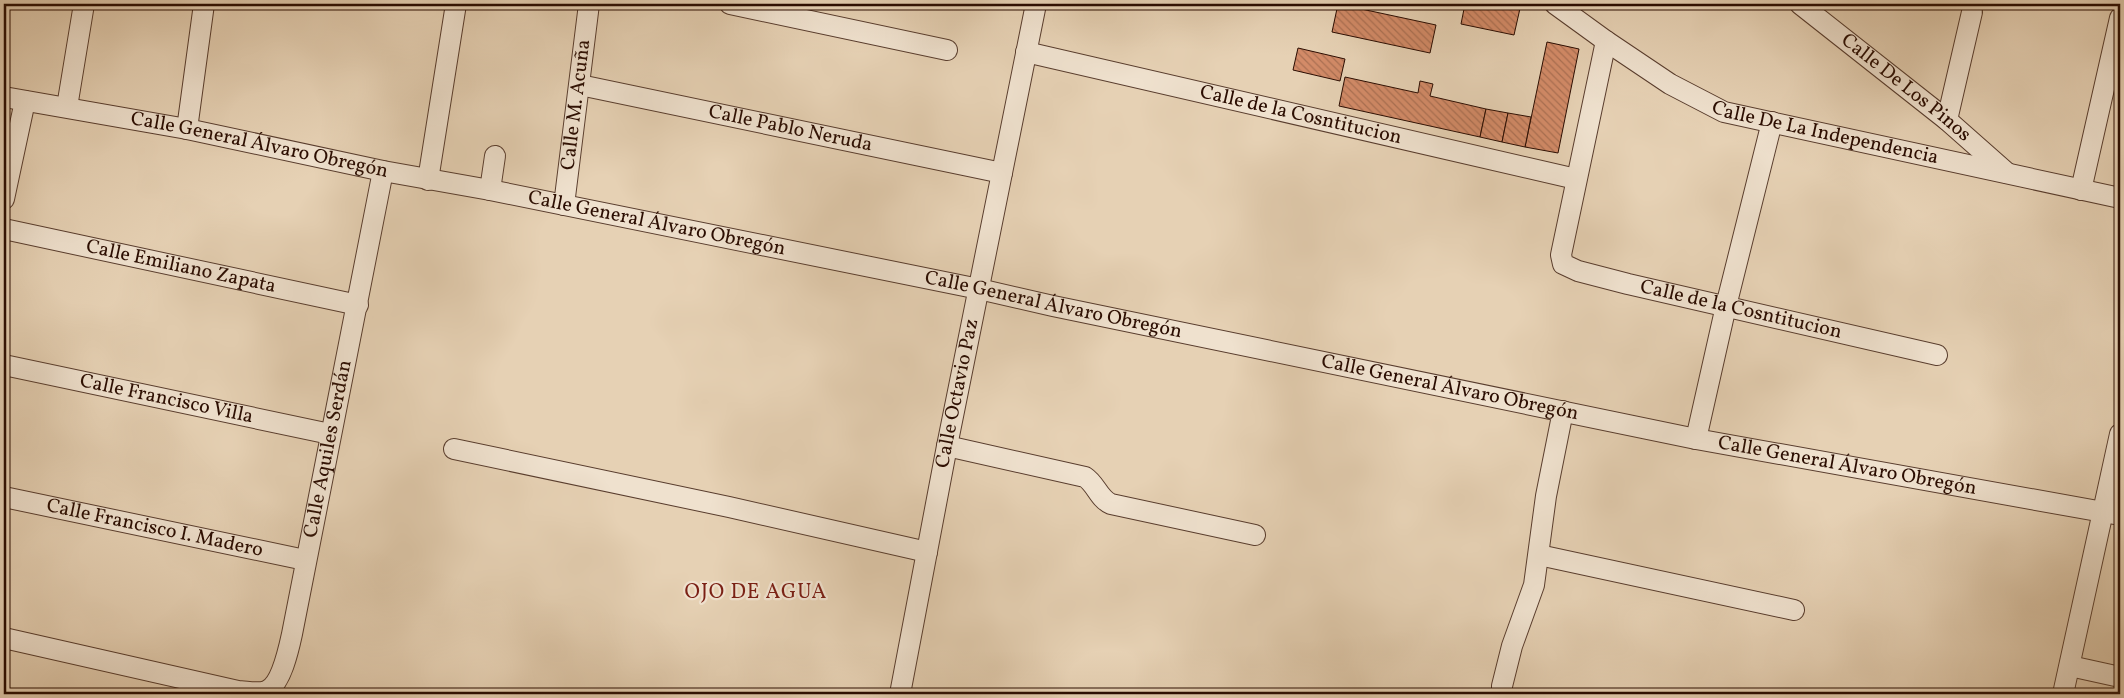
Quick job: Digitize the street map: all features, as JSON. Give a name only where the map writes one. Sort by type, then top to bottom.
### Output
[{"type":"street","points":[[67,107],[84,4]]},
{"type":"street","points":[[187,129],[204,4]]},
{"type":"street","points":[[428,180],[456,4]]},
{"type":"street","name":"Calle M. Acuña","points":[[564,205],[589,4]]},
{"type":"street","points":[[730,4],[947,50]]},
{"type":"street","name":"Calle Octavio Paz","points":[[900,694],[947,446],[1036,4]]},
{"type":"street","name":"Calle De La Independencia","points":[[1555,4],[1670,84],[1724,112],[2120,198]]},
{"type":"street","name":"Calle De Los Pinos","points":[[1800,4],[1947,120],[2009,175]]},
{"type":"street","points":[[1947,120],[1972,12]]},
{"type":"street","points":[[2081,190],[2120,18]]},
{"type":"street","points":[[1576,179],[1606,41]]},
{"type":"street","name":"Calle de la Cosntitucion","points":[[1026,52],[1576,179],[1562,250],[1562,259],[1568,267],[1628,284],[1936,355]]},
{"type":"street","name":"Calle Pablo Neruda","points":[[580,85],[1002,173]]},
{"type":"street","name":"Calle General Álvaro Obregón","points":[[4,97],[187,129],[383,171],[490,190],[979,289],[1053,306],[1696,438],[2112,513]]},
{"type":"street","points":[[4,199],[25,100]]},
{"type":"street","points":[[1696,438],[1726,306],[1772,122]]},
{"type":"street","points":[[490,190],[495,156]]},
{"type":"street","name":"Calle Aquiles Serdán","points":[[4,638],[238,691],[264,692],[271,688],[278,677],[292,634],[383,171]]},
{"type":"street","name":"Calle Emiliano Zapata","points":[[4,229],[358,305]]},
{"type":"street","name":"Calle Francisco Villa","points":[[4,365],[330,434]]},
{"type":"street","points":[[1502,694],[1502,686],[1512,646],[1531,598],[1539,555],[1546,496],[1563,411]]},
{"type":"street","points":[[2063,694],[2112,513],[2120,434]]},
{"type":"street","points":[[947,446],[1085,477],[1093,482],[1103,499],[1112,504],[1255,535]]},
{"type":"street","points":[[454,449],[729,507],[927,552]]},
{"type":"street","name":"Calle Francisco I. Madero","points":[[4,497],[306,560]]},
{"type":"street","points":[[1539,555],[1794,610]]},
{"type":"street","points":[[2070,666],[2120,677]]},
{"type":"building","points":[[1338,4],[1436,25],[1430,53],[1332,32]]},
{"type":"building","points":[[1465,4],[1521,4],[1514,35],[1461,24]]},
{"type":"building","points":[[1547,42],[1579,49],[1558,153],[1525,147]]},
{"type":"building","points":[[1298,48],[1345,59],[1340,81],[1293,70]]},
{"type":"building","points":[[1345,77],[1418,93],[1420,81],[1433,84],[1430,96],[1486,109],[1480,137],[1339,106]]},
{"type":"building","points":[[1486,109],[1508,113],[1502,142],[1480,137]]},
{"type":"building","points":[[1508,113],[1531,117],[1525,147],[1502,142]]},
{"type":"district","name":"OJO DE AGUA","points":[[756,592]]}]
